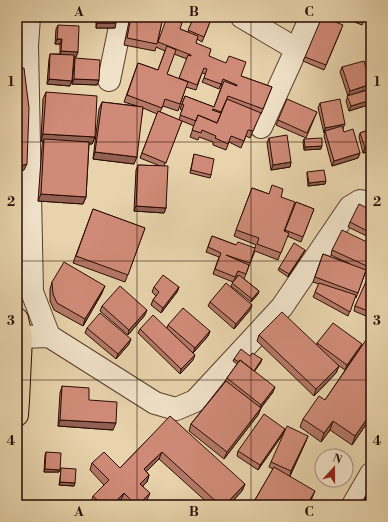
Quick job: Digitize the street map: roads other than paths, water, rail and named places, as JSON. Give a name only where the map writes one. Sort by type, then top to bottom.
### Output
[{"type":"highway","points":[[17,415],[19,328]]},
{"type":"street","points":[[29,17],[22,48],[32,292],[49,336]]},
{"type":"street","points":[[109,80],[122,17]]},
{"type":"street","points":[[242,17],[296,49]]},
{"type":"street","points":[[261,127],[311,17]]},
{"type":"street","points":[[19,328],[49,336],[155,402],[176,409],[196,402],[282,307],[350,207],[360,201],[371,203]]},
{"type":"street","points":[[353,505],[371,474]]}]
